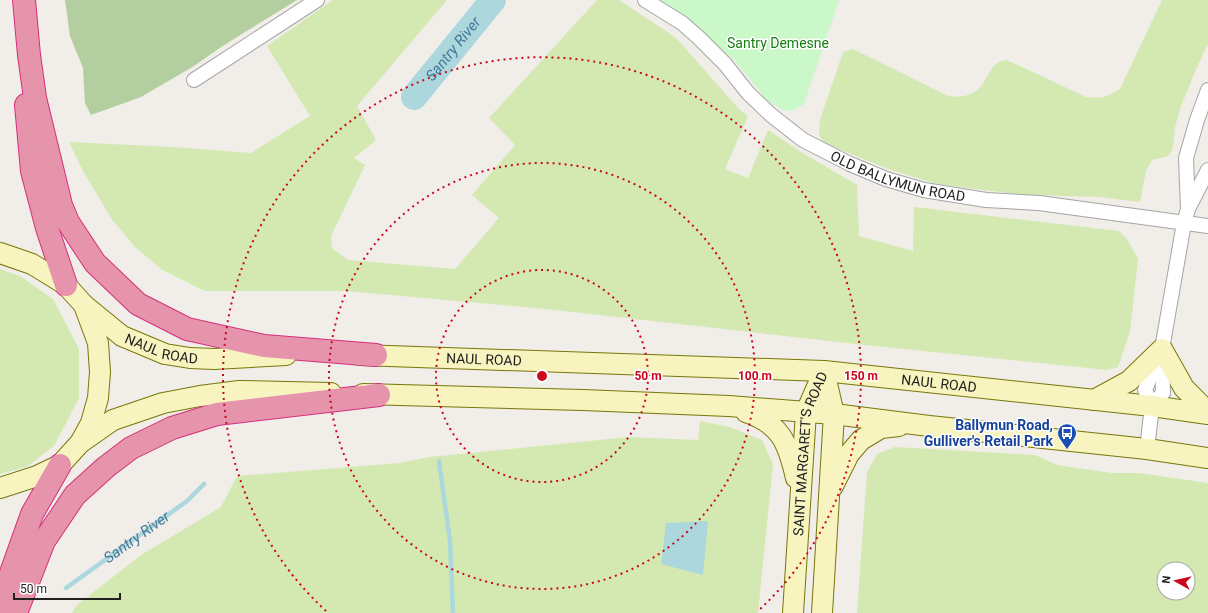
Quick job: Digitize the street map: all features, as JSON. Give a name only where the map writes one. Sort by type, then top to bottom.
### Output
[{"type":"highway","points":[[20,0],[21,56],[32,171],[47,228],[66,285]]},
{"type":"highway","points":[[24,0],[35,98],[61,205],[68,222],[95,263],[138,304],[187,329],[264,346],[376,355]]},
{"type":"highway","points":[[16,613],[44,541],[75,495],[106,467],[131,448],[172,428],[217,414],[379,394]]},
{"type":"highway","points":[[1,613],[11,573],[32,514],[60,465]]},
{"type":"main road","points":[[0,488],[37,476],[60,465],[80,443],[92,423],[98,398],[100,372],[98,343],[84,305],[66,285],[32,264],[4,254]]},
{"type":"main road","name":"NAUL ROAD","points":[[84,305],[122,336],[165,354],[190,358],[214,359],[288,355],[376,355],[824,371],[1208,413]]},
{"type":"main road","points":[[1094,400],[1129,381],[1162,349],[1184,388],[1208,413]]},
{"type":"main road","name":"SAINT MARGARET'S ROAD","points":[[793,613],[806,412],[824,371]]},
{"type":"main road","name":"SAINT MARGARET'S ROAD","points":[[822,613],[834,414],[824,371]]},
{"type":"main road","points":[[80,443],[113,420],[163,403],[239,391],[583,400],[729,406],[834,414],[1147,449],[1208,458]]},
{"type":"main road","points":[[729,406],[770,423],[780,434],[791,456],[800,497]]},
{"type":"main road","points":[[829,494],[849,454],[861,440],[881,428],[917,424]]},
{"type":"street","points":[[194,80],[317,0]]},
{"type":"street","name":"OLD BALLYMUN ROAD","points":[[645,0],[682,23],[698,36],[725,64],[748,93],[771,115],[803,140],[850,164],[886,179],[924,190],[986,200],[1039,204],[1208,226]]},
{"type":"street","points":[[1188,209],[1186,158],[1197,120],[1208,90]]},
{"type":"street","points":[[1147,449],[1152,406],[1145,390],[1162,349],[1184,223],[1188,209],[1208,170]]},
{"type":"green space","points":[[65,0],[297,0],[221,47],[194,66],[141,97],[91,115],[85,103],[83,68],[70,36]]},
{"type":"green space","points":[[333,0],[447,0],[357,106],[376,140],[354,158],[365,165],[331,236],[332,248],[348,260],[455,269],[499,218],[472,195],[515,145],[489,118],[597,0],[619,0],[678,40],[739,109],[748,116],[725,169],[748,178],[768,130],[804,154],[857,185],[859,236],[913,251],[914,207],[1119,231],[1127,239],[1138,259],[1130,332],[1118,367],[1107,370],[856,344],[546,309],[346,291],[205,291],[161,269],[135,247],[111,218],[83,171],[69,142],[172,147],[251,153],[310,116],[267,46]]},
{"type":"green space","name":"Santry Demesne","points":[[661,0],[839,0],[804,104],[792,111],[783,110],[768,101],[736,62],[701,31]]},
{"type":"green space","points":[[1162,0],[1208,0],[1208,44],[1181,106],[1175,127],[1173,148],[1168,156],[1152,160],[1146,171],[1140,202],[1100,197],[1023,195],[937,184],[891,170],[824,143],[819,135],[820,120],[843,52],[853,49],[948,96],[963,96],[973,93],[980,88],[993,67],[999,62],[1007,60],[1086,97],[1096,98],[1108,96],[1120,89]]},
{"type":"green space","points":[[0,269],[20,276],[53,299],[79,349],[79,398],[54,446],[28,466],[0,474]]},
{"type":"green space","points":[[700,421],[730,427],[762,440],[773,464],[758,613],[72,613],[77,605],[141,555],[221,507],[237,476],[399,463],[430,457],[629,437],[698,440]]},
{"type":"green space","points":[[895,447],[1035,455],[1057,465],[1112,473],[1139,473],[1208,483],[1208,613],[857,613],[867,472],[877,454]]},
{"type":"water","points":[[708,521],[703,575],[661,564],[666,523]]},
{"type":"waterway","name":"Santry River","points":[[414,97],[493,0]]},
{"type":"waterway","points":[[439,461],[450,541],[453,613]]},
{"type":"waterway","name":"Santry River","points":[[66,588],[187,501],[204,484]]},
{"type":"place","name":"Ballymun Road, Gulliver's Retail Park","points":[[1067,450]]}]
